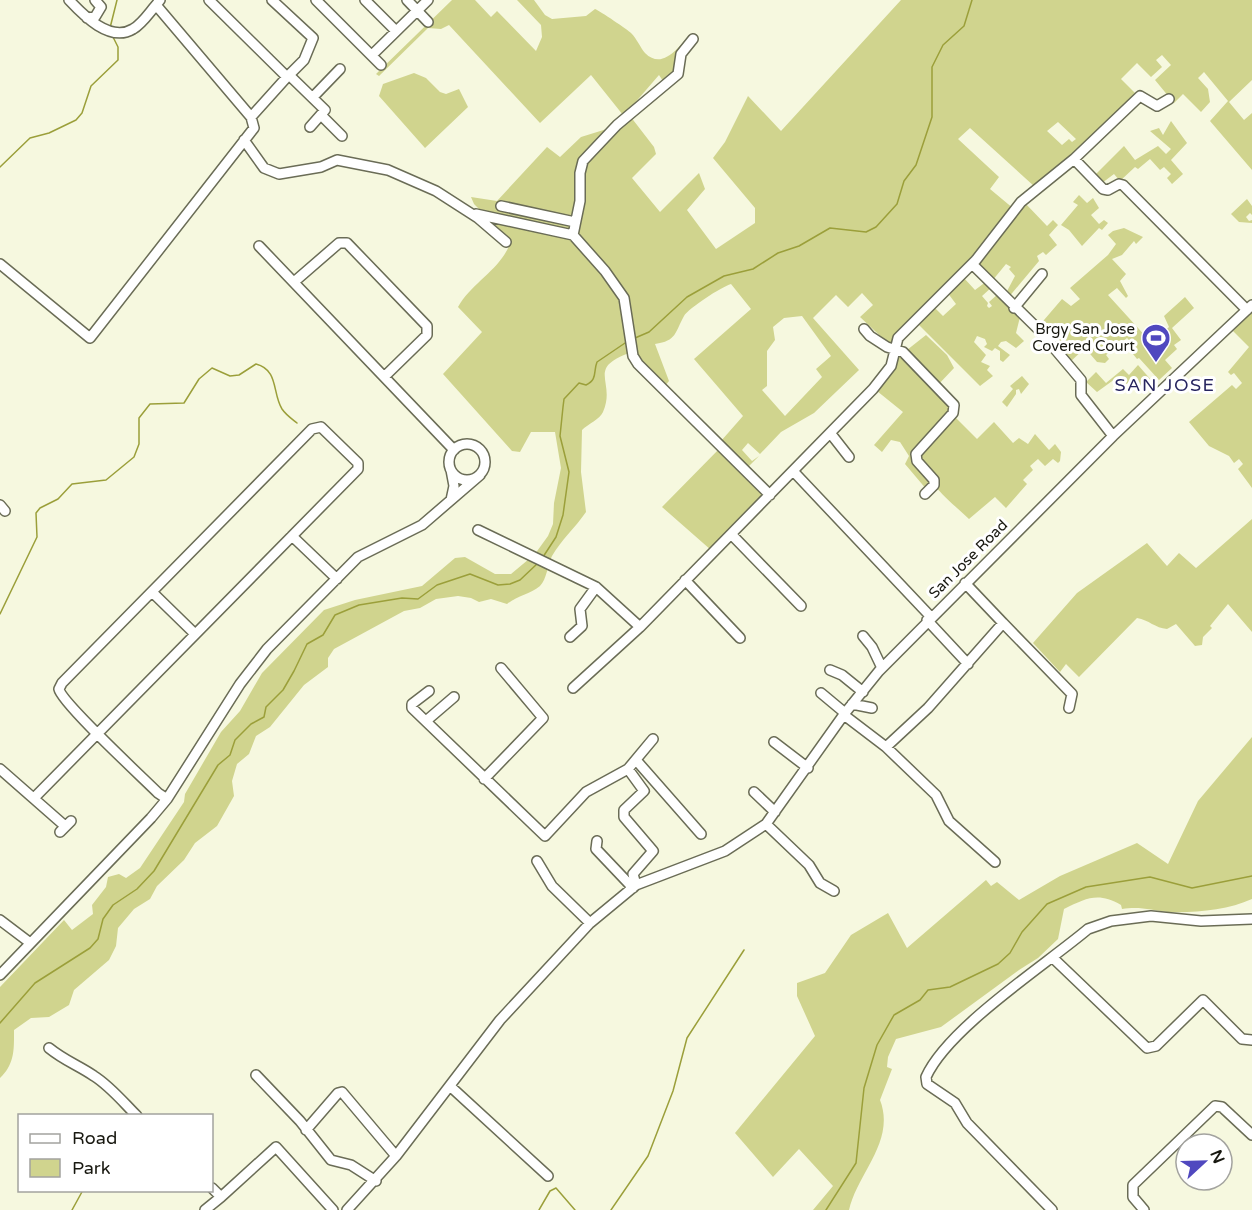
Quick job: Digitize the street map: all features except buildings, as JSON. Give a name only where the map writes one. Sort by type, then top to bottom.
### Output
[{"type":"street","points":[[0,264],[90,338],[254,128],[251,117],[158,3],[134,29],[124,32],[102,28],[87,18],[69,0]]},
{"type":"street","points":[[87,18],[95,18],[99,13],[101,7],[95,0]]},
{"type":"street","points":[[209,0],[288,76],[314,97],[325,110],[310,127]]},
{"type":"street","points":[[251,117],[304,60],[313,38],[272,0]]},
{"type":"street","points":[[316,0],[381,65]]},
{"type":"street","points":[[365,0],[396,31]]},
{"type":"street","points":[[407,0],[428,22]]},
{"type":"street","points":[[372,55],[428,0]]},
{"type":"street","points":[[573,235],[583,161],[618,125],[678,74],[681,70],[681,54],[693,39]]},
{"type":"street","points":[[314,97],[340,69]]},
{"type":"street","points":[[573,688],[640,627],[831,434],[889,369],[898,338],[972,264],[1026,197],[1074,159],[1140,96],[1144,96],[1157,106],[1169,99]]},
{"type":"street","points":[[322,116],[342,136]]},
{"type":"street","points":[[244,140],[257,159],[271,172],[289,175],[321,167],[337,159],[388,170],[409,178],[470,213],[506,242]]},
{"type":"street","points":[[1074,159],[1103,189],[1123,185],[1250,308]]},
{"type":"street","points":[[501,206],[575,222]]},
{"type":"street","points":[[470,213],[573,235],[605,271],[624,298],[632,350],[638,364],[770,495]]},
{"type":"street","points":[[294,282],[339,243],[347,243],[428,330],[427,335],[386,375]]},
{"type":"street","points":[[259,246],[386,375],[454,450]]},
{"type":"street","points":[[972,264],[1014,308],[1038,329],[1081,380],[1081,395],[1113,436]]},
{"type":"street","points":[[1014,308],[1042,274]]},
{"type":"street","name":"San Jose Road","points":[[634,886],[725,851],[766,824],[808,768],[844,714],[882,668],[929,618],[1113,436],[1250,308]]},
{"type":"street","points":[[864,329],[870,336],[893,350],[905,354],[955,406],[953,413],[915,454],[917,461],[934,480],[934,485],[925,494]]},
{"type":"street","points":[[167,799],[63,699],[59,689],[62,683],[312,429],[321,427],[325,429],[360,466]]},
{"type":"street","points":[[831,434],[849,457]]},
{"type":"street","points":[[0,975],[29,942],[136,836],[167,799],[253,667],[267,650],[358,557],[422,525],[450,502],[480,475],[485,466],[481,449],[466,443],[454,450],[450,457],[454,486],[450,502]]},
{"type":"street","points":[[34,798],[360,466],[370,464]]},
{"type":"street","points":[[450,468],[463,479],[474,479],[480,475]]},
{"type":"street","points":[[794,472],[929,618],[968,664]]},
{"type":"street","points":[[478,530],[596,587],[640,627]]},
{"type":"street","points":[[732,535],[801,606]]},
{"type":"street","points":[[292,536],[337,579]]},
{"type":"street","points":[[685,580],[740,638]]},
{"type":"street","points":[[965,583],[1072,694],[1069,708]]},
{"type":"street","points":[[570,637],[582,626],[582,604],[596,587]]},
{"type":"street","points":[[152,592],[194,633]]},
{"type":"street","points":[[885,747],[968,664],[1003,623]]},
{"type":"street","points":[[863,636],[872,646],[882,668]]},
{"type":"street","points":[[484,779],[543,718],[501,668]]},
{"type":"street","points":[[830,670],[842,675],[863,692]]},
{"type":"street","points":[[429,691],[411,706],[545,836],[585,792],[628,769],[653,739]]},
{"type":"street","points":[[821,693],[885,747],[936,795],[949,822],[995,862]]},
{"type":"street","points":[[426,721],[454,697]]},
{"type":"street","points":[[852,704],[872,708]]},
{"type":"street","points":[[774,741],[808,768]]},
{"type":"street","points":[[636,760],[701,834]]},
{"type":"street","points":[[1,767],[66,826]]},
{"type":"street","points":[[628,769],[645,790],[624,810],[624,817],[653,851],[632,875],[634,886]]},
{"type":"street","points":[[754,792],[776,812]]},
{"type":"street","points":[[766,824],[809,865],[820,884],[834,891]]},
{"type":"street","points":[[597,841],[596,849],[634,886]]},
{"type":"street","points":[[537,861],[552,886],[590,923]]},
{"type":"street","points":[[347,1210],[376,1181],[451,1087],[500,1020],[590,923],[634,886]]},
{"type":"street","points":[[1052,1210],[968,1123],[955,1103],[926,1081],[936,1061],[971,1022],[1088,929],[1111,921],[1151,916],[1201,921],[1252,919]]},
{"type":"street","points":[[0,920],[29,942]]},
{"type":"street","points":[[1053,958],[1147,1047],[1156,1046],[1203,1000],[1242,1039],[1252,1040]]},
{"type":"street","points":[[49,1048],[68,1063],[98,1078],[135,1114]]},
{"type":"street","points":[[256,1075],[331,1160],[351,1165],[376,1181]]},
{"type":"street","points":[[451,1087],[548,1176]]},
{"type":"street","points":[[306,1130],[338,1093],[342,1092],[396,1156]]},
{"type":"street","points":[[1144,1210],[1133,1197],[1133,1185],[1215,1106],[1222,1107],[1252,1135]]},
{"type":"street","points":[[205,1210],[276,1147],[333,1210]]},
{"type":"street","points":[[213,1189],[221,1197]]},
{"type":"green space","points":[[452,0],[475,0],[491,17],[497,11],[536,51],[542,37],[541,25],[517,0],[534,0],[545,15],[552,19],[586,16],[595,9],[629,31],[645,53],[652,58],[664,58],[670,55],[691,34],[693,36],[679,68],[663,81],[659,75],[627,112],[654,147],[656,154],[632,178],[660,212],[699,173],[705,189],[687,210],[716,249],[755,223],[755,208],[713,158],[725,142],[748,96],[781,131],[901,0],[1252,0],[1252,80],[1229,102],[1244,120],[1252,113],[1252,170],[1210,121],[1228,101],[1204,72],[1198,78],[1208,89],[1210,102],[1201,112],[1183,94],[1174,103],[1155,80],[1171,65],[1162,55],[1156,60],[1162,67],[1151,77],[1137,63],[1121,79],[1138,96],[1119,116],[1035,187],[970,128],[958,139],[999,177],[990,189],[1014,209],[983,247],[891,346],[860,317],[873,305],[862,293],[848,307],[836,295],[813,318],[859,370],[814,413],[781,432],[760,454],[748,443],[742,450],[752,461],[759,456],[747,468],[721,441],[743,416],[694,359],[751,309],[731,284],[687,312],[668,341],[655,344],[669,381],[664,387],[640,363],[635,351],[610,363],[605,376],[607,391],[603,412],[582,430],[581,472],[586,512],[556,550],[540,586],[507,604],[491,599],[479,602],[458,596],[436,599],[420,608],[404,611],[334,649],[328,658],[328,667],[304,685],[270,727],[256,736],[249,754],[237,764],[232,781],[234,796],[217,826],[195,843],[184,860],[157,886],[150,899],[134,909],[118,928],[116,946],[109,960],[74,990],[69,1005],[49,1017],[31,1018],[14,1030],[14,1050],[11,1062],[0,1078],[0,987],[64,920],[72,930],[93,914],[92,905],[106,887],[108,877],[119,874],[126,878],[140,868],[184,802],[185,794],[221,732],[240,711],[262,673],[324,610],[355,600],[422,586],[455,558],[465,557],[495,574],[511,574],[535,554],[548,536],[553,524],[554,503],[561,468],[555,432],[531,432],[520,452],[512,451],[443,374],[482,332],[458,307],[471,290],[501,260],[511,241],[474,204],[471,197],[497,201],[547,147],[560,157],[581,137],[610,128],[623,115],[591,75],[540,123],[449,25],[441,29],[428,28],[379,76],[376,74]],"holes":[[[1058,122],[1076,139],[1072,142],[1069,139],[1062,145],[1047,131]],[[802,316],[831,356],[816,369],[822,377],[785,416],[762,390],[767,386],[767,351],[775,340],[773,327],[784,318]]]},
{"type":"green space","points":[[414,73],[426,78],[440,92],[446,94],[459,89],[468,107],[425,148],[379,96],[383,84]]},
{"type":"green space","points":[[1171,121],[1187,143],[1171,160],[1183,174],[1172,184],[1167,178],[1171,174],[1164,167],[1160,170],[1150,159],[1138,169],[1135,167],[1120,181],[1114,174],[1102,183],[1094,176],[1124,146],[1135,160],[1158,146],[1166,154],[1171,149],[1150,131],[1159,128],[1163,135]]},
{"type":"green space","points":[[1079,195],[1087,203],[1093,198],[1099,208],[1091,215],[1099,224],[1104,220],[1108,223],[1102,230],[1099,228],[1082,246],[1069,230],[1061,225],[1078,205],[1073,202]]},
{"type":"green space","points":[[1247,199],[1252,206],[1252,215],[1250,213],[1246,217],[1249,221],[1252,220],[1252,223],[1239,222],[1231,214]]},
{"type":"green space","points":[[1025,203],[1047,226],[1053,220],[1058,225],[1049,235],[1057,245],[1046,255],[1043,252],[1037,256],[1039,261],[1008,298],[1005,295],[1015,276],[1009,269],[1011,267],[1006,264],[992,281],[977,262]]},
{"type":"green space","points":[[1124,228],[1143,237],[1136,244],[1134,241],[1122,255],[1112,259],[1126,274],[1120,281],[1128,296],[1126,298],[1117,288],[1108,295],[1148,339],[1158,331],[1161,334],[1169,327],[1164,316],[1185,297],[1194,308],[1172,328],[1181,340],[1174,345],[1177,349],[1165,360],[1172,368],[1159,380],[1133,354],[1136,347],[1127,338],[1106,355],[1109,359],[1105,363],[1097,362],[1085,348],[1069,363],[1038,327],[1062,299],[1071,306],[1080,299],[1070,288],[1108,255],[1116,244],[1108,235]]},
{"type":"green space","points":[[963,277],[975,290],[987,281],[992,287],[982,296],[988,303],[987,306],[989,308],[992,306],[989,302],[998,294],[1020,317],[1016,333],[1024,341],[1016,348],[1006,341],[1001,342],[998,346],[1010,355],[1003,362],[1000,360],[1000,351],[995,348],[992,351],[984,347],[987,344],[985,339],[977,336],[974,342],[986,355],[981,362],[990,366],[987,370],[993,376],[980,386],[916,322],[933,306],[943,316],[956,304],[947,292]]},
{"type":"green space","points":[[1252,311],[1252,488],[1238,469],[1243,464],[1239,459],[1234,463],[1229,456],[1209,446],[1189,422],[1232,385],[1236,389],[1242,383],[1234,373],[1231,375],[1228,372],[1249,347],[1233,331]]},
{"type":"green space","points":[[926,335],[947,355],[954,368],[937,386],[896,343],[898,341],[907,350]]},
{"type":"green space","points":[[897,353],[953,408],[915,451],[933,481],[927,490],[905,464],[909,456],[900,442],[891,440],[882,452],[874,445],[903,412],[877,391]]},
{"type":"green space","points":[[1138,365],[1152,381],[1148,385],[1145,382],[1140,387],[1130,382],[1123,386],[1115,379],[1097,392],[1086,382],[1096,372],[1106,383],[1123,369],[1129,375]]},
{"type":"green space","points":[[1022,376],[1029,384],[1021,394],[1019,389],[1016,390],[1016,394],[1007,407],[1002,402],[1013,389],[1010,386]]},
{"type":"green space","points":[[953,415],[977,439],[994,422],[1013,443],[1019,438],[1028,444],[1035,434],[1049,450],[1055,444],[1061,452],[1060,461],[1058,463],[1053,459],[1045,466],[1038,459],[1030,466],[1033,470],[1023,480],[1027,484],[1006,508],[995,497],[969,519],[937,489],[926,471],[920,450]]},
{"type":"green space","points":[[721,447],[765,495],[711,550],[662,507]]},
{"type":"green space","points":[[1252,519],[1252,632],[1228,604],[1203,637],[1202,645],[1195,646],[1176,624],[1167,629],[1137,618],[1079,677],[1066,664],[1060,672],[1033,643],[1077,593],[1147,543],[1167,566],[1179,553],[1196,568]]},
{"type":"green space","points":[[1252,737],[1252,899],[1222,908],[1189,912],[1140,908],[1122,909],[1121,905],[1113,901],[1099,898],[1086,899],[1064,909],[1058,939],[1038,958],[941,1027],[896,1039],[888,1057],[887,1067],[892,1069],[880,1100],[884,1115],[883,1129],[849,1210],[813,1210],[833,1186],[799,1149],[773,1177],[735,1133],[815,1036],[797,996],[797,983],[825,973],[851,935],[888,913],[907,948],[986,880],[991,886],[997,882],[1019,900],[1060,876],[1137,843],[1168,864],[1198,801]]},
{"type":"waterway","points":[[110,28],[117,0]]},
{"type":"waterway","points":[[635,338],[649,332],[687,297],[724,276],[753,269],[778,253],[799,246],[830,228],[866,232],[876,227],[897,204],[904,181],[916,165],[932,117],[932,67],[943,45],[964,26],[972,0]]},
{"type":"waterway","points":[[0,167],[30,138],[49,133],[76,120],[82,113],[91,86],[118,60],[118,47],[112,35]]},
{"type":"waterway","points":[[543,557],[556,537],[563,515],[569,472],[560,436],[564,399],[579,383],[586,385],[592,380],[597,362],[628,341]]},
{"type":"waterway","points":[[0,614],[37,537],[36,513],[40,508],[58,499],[72,484],[106,480],[134,457],[139,444],[139,418],[150,404],[184,403],[199,379],[212,368],[230,376],[239,375],[256,364],[268,371],[282,409],[297,423]]},
{"type":"waterway","points":[[0,1023],[35,983],[90,948],[98,939],[103,919],[113,905],[137,889],[154,871],[218,765],[230,755],[235,740],[251,724],[264,717],[266,707],[283,690],[307,644],[323,635],[335,615],[359,605],[402,598],[418,599],[437,585],[470,574],[498,585],[510,584],[520,580],[538,563]]},
{"type":"waterway","points":[[826,1210],[856,1163],[864,1088],[877,1045],[894,1015],[920,1000],[928,990],[950,987],[998,964],[1010,953],[1022,932],[1047,904],[1086,887],[1150,877],[1192,888],[1252,876]]},
{"type":"waterway","points":[[611,1210],[648,1156],[673,1091],[687,1038],[744,950]]},
{"type":"waterway","points":[[539,1210],[550,1191],[556,1188],[575,1210]]},
{"type":"waterway","points":[[72,1210],[82,1192]]},
{"type":"place","name":"Brgy San Jose Covered Court","points":[[1156,364]]},
{"type":"district","name":"SAN JOSE","points":[[1165,385]]}]
